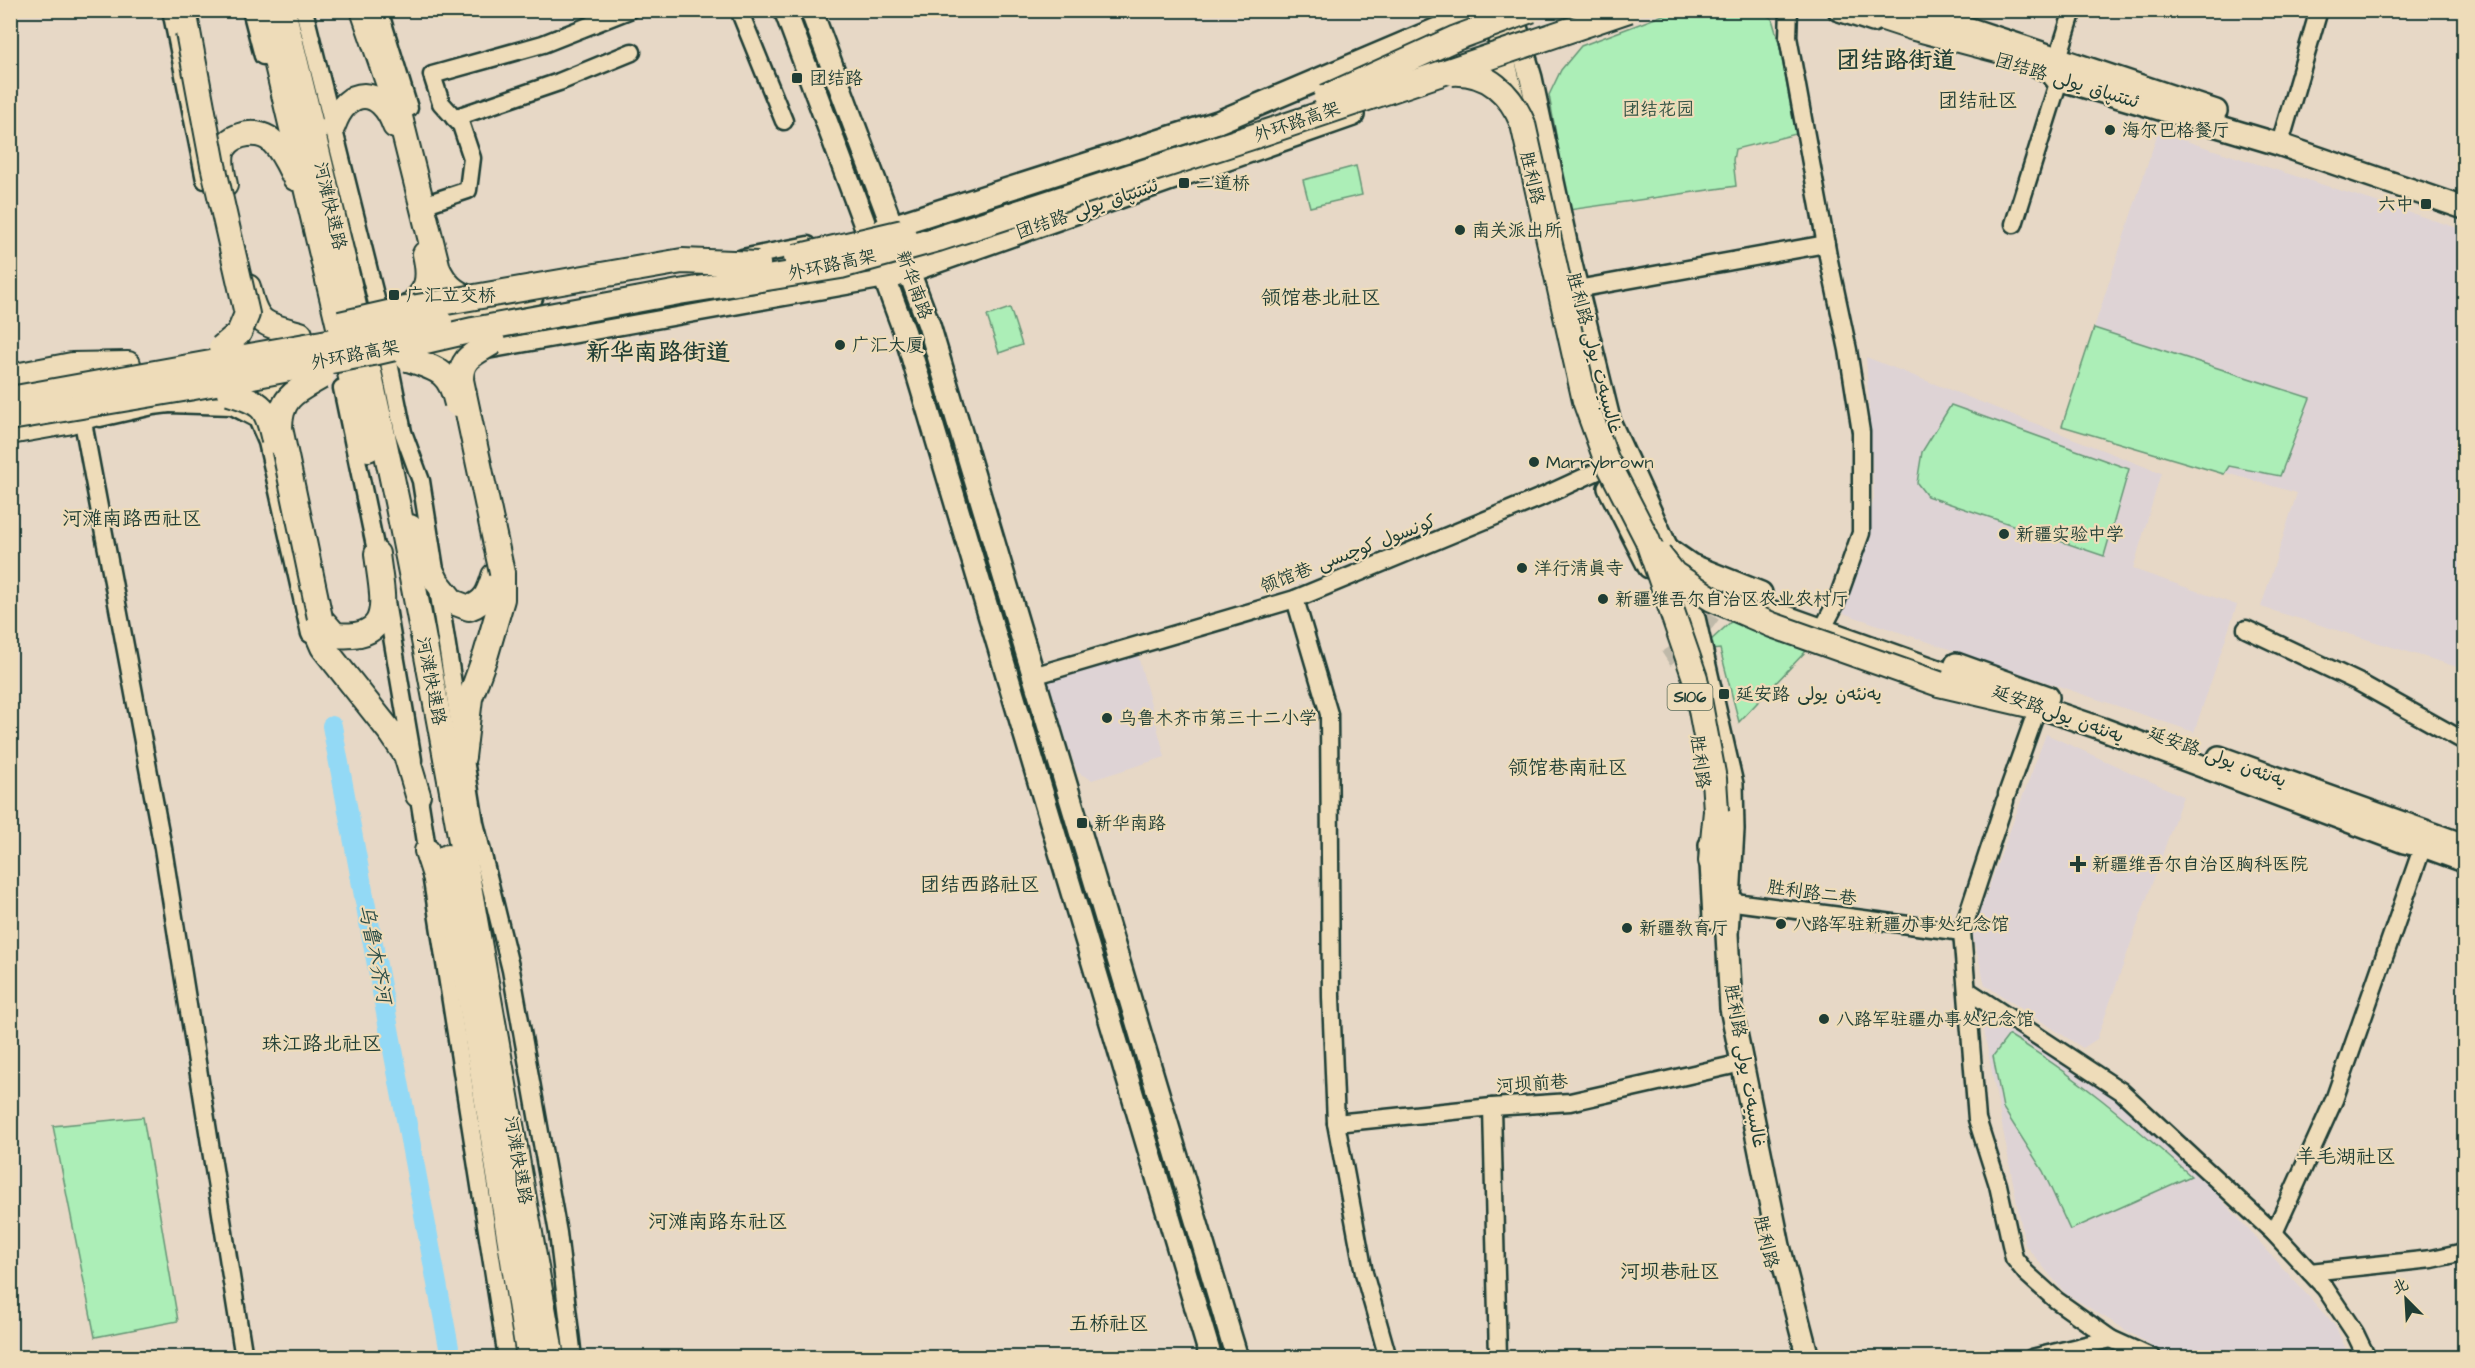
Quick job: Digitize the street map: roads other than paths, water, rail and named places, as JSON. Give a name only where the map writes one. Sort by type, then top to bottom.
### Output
[{"type":"highway","name":"河滩快速路","points":[[264,10],[368,444],[408,628],[476,974]]},
{"type":"highway","name":"河滩快速路","points":[[283,10],[354,304],[396,498],[524,1261],[529,1358]]},
{"type":"highway","points":[[363,10],[400,117],[438,269],[444,282],[459,295],[470,298]]},
{"type":"highway","points":[[1326,97],[1456,38],[1531,10]]},
{"type":"highway","name":"外环路高架","points":[[10,399],[818,253],[933,225],[1171,150],[1587,10]]},
{"type":"highway","points":[[1859,10],[1914,19],[2020,56],[2065,81]]},
{"type":"highway","name":"外环路高架","points":[[10,418],[189,388],[373,353],[473,330],[679,292],[841,266],[938,239],[1627,11]]},
{"type":"highway","points":[[186,21],[213,165],[247,314],[230,348]]},
{"type":"highway","points":[[1423,80],[1443,74],[1464,73],[1484,78],[1502,89],[1515,105],[1523,124],[1586,401],[1606,459],[1647,539],[1695,678],[1714,779],[1716,811],[1711,861]]},
{"type":"highway","points":[[338,117],[352,99],[366,96],[382,102],[389,110],[398,136],[429,275],[426,288],[406,309]]},
{"type":"highway","points":[[297,184],[278,148],[263,135],[250,133],[235,138],[224,149],[223,175],[252,309],[260,320],[300,334]]},
{"type":"highway","points":[[10,393],[129,364],[230,348],[406,309],[682,261],[758,264]]},
{"type":"highway","points":[[10,424],[229,393],[321,377],[752,291],[810,271]]},
{"type":"highway","points":[[464,757],[471,698],[502,599],[461,380],[461,368],[465,360],[493,342]]},
{"type":"highway","points":[[396,498],[437,582],[453,602],[470,609],[480,604],[487,596],[498,574],[451,382],[442,372],[408,359]]},
{"type":"highway","points":[[10,377],[72,365],[129,364]]},
{"type":"highway","points":[[321,377],[292,394],[280,413],[280,428],[316,620],[335,635],[355,636],[374,628],[384,609],[378,554]]},
{"type":"highway","points":[[229,393],[253,400],[268,415],[323,647],[406,755],[418,795]]},
{"type":"highway","points":[[10,434],[67,422],[113,408]]},
{"type":"highway","points":[[1647,539],[1674,574],[1712,599],[1772,625],[1940,684],[2038,707]]},
{"type":"highway","points":[[474,823],[476,974]]},
{"type":"highway","points":[[427,851],[476,974]]},
{"type":"highway","points":[[519,1358],[524,1261]]},
{"type":"highway","points":[[524,1261],[565,1358]]},
{"type":"highway","name":"河滩快速路","points":[[524,1261],[552,1358]]},
{"type":"main road","name":"新华南路","points":[[785,10],[905,333],[1211,1358]]},
{"type":"main road","name":"新华南路","points":[[811,10],[929,325],[1237,1358]]},
{"type":"main road","points":[[868,233],[1218,122],[1482,10]]},
{"type":"main road","name":"胜利路","points":[[1492,10],[1514,54],[1567,331],[1575,395],[1600,470],[1625,524],[1650,569],[1680,648],[1694,714],[1711,861],[1718,1009],[1767,1251],[1794,1358]]},
{"type":"main road","name":"胜利路 غالىبىيەت يولى","points":[[1511,10],[1514,54],[1531,78],[1577,289],[1610,423],[1682,581],[1694,618],[1732,784],[1732,830],[1727,901],[1731,1008],[1779,1246],[1808,1358]]},
{"type":"main road","name":"团结路 ئىتتىپاق يولى","points":[[1839,10],[2065,81],[2278,144],[2464,208]]},
{"type":"main road","name":"团结路 ئىتتىپاق يولى","points":[[885,279],[1339,120],[1627,11]]},
{"type":"main road","name":"团结路 ئىتتىپاق يولى","points":[[1914,19],[2058,58],[2464,194]]},
{"type":"main road","points":[[965,533],[989,526]]},
{"type":"main road","name":"延安路 يەنئەن يولى","points":[[1668,549],[1691,566],[1826,623],[2464,845]]},
{"type":"main road","name":"延安路يەنئەن يولى","points":[[1650,569],[1682,581],[1826,623],[2038,707],[2103,729],[2404,842],[2464,861]]},
{"type":"street","points":[[171,10],[196,143],[234,311],[230,348]]},
{"type":"street","points":[[251,10],[297,184],[378,554],[507,1358]]},
{"type":"street","points":[[304,10],[338,117],[393,378],[402,432],[421,481],[474,823],[511,970],[558,1233],[573,1358]]},
{"type":"street","points":[[379,10],[413,123],[450,275],[475,294],[508,304]]},
{"type":"street","points":[[432,202],[468,190],[472,158],[461,125],[441,103],[432,75],[543,44],[629,10]]},
{"type":"street","points":[[739,10],[784,121]]},
{"type":"street","points":[[1789,10],[1788,37],[1848,351],[1861,432],[1861,533],[1826,623]]},
{"type":"street","points":[[2058,58],[2073,10]]},
{"type":"street","points":[[2283,133],[2319,10]]},
{"type":"street","points":[[454,118],[559,82],[633,52]]},
{"type":"street","points":[[2014,224],[2065,81]]},
{"type":"street","points":[[377,303],[389,314],[418,321],[868,233]]},
{"type":"street","points":[[1577,289],[1826,244]]},
{"type":"street","points":[[393,378],[422,361],[885,279]]},
{"type":"street","points":[[10,386],[317,335],[328,326]]},
{"type":"street","points":[[10,434],[169,404],[270,392],[322,381],[330,383],[343,392]]},
{"type":"street","points":[[169,404],[232,406],[257,419],[267,442],[306,626],[318,653],[340,669]]},
{"type":"street","points":[[83,422],[164,848],[244,1358]]},
{"type":"street","name":"领馆巷 كونسول كوچىسى","points":[[1034,676],[1295,599],[1539,498],[1600,470]]},
{"type":"street","points":[[1295,599],[1329,714],[1331,997],[1336,1123],[1364,1273],[1388,1358]]},
{"type":"street","points":[[2246,629],[2358,682],[2464,741]]},
{"type":"street","points":[[2038,707],[1962,932],[1977,1119],[1998,1185],[2014,1258],[2026,1273],[2055,1300],[2111,1339],[2153,1358]]},
{"type":"street","points":[[2274,1233],[2334,1100],[2422,846]]},
{"type":"street","name":"胜利路二巷","points":[[1727,901],[1962,932]]},
{"type":"street","points":[[1967,990],[2121,1091],[2274,1233],[2325,1288],[2349,1324],[2367,1358]]},
{"type":"street","name":"河坝前巷","points":[[1336,1123],[1492,1107],[1570,1102],[1729,1066]]},
{"type":"street","points":[[1492,1107],[1498,1358]]},
{"type":"street","points":[[2310,1272],[2432,1259],[2464,1252]]},
{"type":"street","points":[[2032,1358],[2111,1339]]},
{"type":"waterway","name":"乌鲁木齐河","points":[[332,726],[451,1358]]},
{"type":"tunnel","points":[[1666,659],[1688,642],[1708,621],[1720,601],[1729,569]]},
{"type":"place","name":"团结路","points":[[797,78]]},
{"type":"place","name":"海尔巴格餐厅","points":[[2110,130]]},
{"type":"place","name":"二道桥","points":[[1184,183]]},
{"type":"place","name":"六中","points":[[2426,204]]},
{"type":"place","name":"南关派出所","points":[[1460,230]]},
{"type":"place","name":"广汇立交桥","points":[[394,295]]},
{"type":"place","name":"广汇大厦","points":[[840,345]]},
{"type":"place","name":"Marrybrown","points":[[1534,462]]},
{"type":"place","name":"新疆实验中学","points":[[2004,534]]},
{"type":"place","name":"洋行清真寺","points":[[1522,568]]},
{"type":"place","name":"新疆维吾尔自治区农业农村厅","points":[[1603,599]]},
{"type":"place","name":"延安路 يەنئەن يولى","points":[[1724,694]]},
{"type":"place","name":"乌鲁木齐市第三十二小学","points":[[1107,718]]},
{"type":"place","name":"新华南路","points":[[1082,823]]},
{"type":"place","name":"新疆维吾尔自治区胸科医院","points":[[2078,864]]},
{"type":"place","name":"八路军驻新疆办事处纪念馆","points":[[1781,924]]},
{"type":"place","name":"新疆教育厅","points":[[1627,928]]},
{"type":"place","name":"八路军驻疆办事处纪念馆","points":[[1824,1019]]},
{"type":"district","name":"团结路街道","points":[[1896,61]]},
{"type":"district","name":"团结社区","points":[[1978,101]]},
{"type":"district","name":"领馆巷北社区","points":[[1321,298]]},
{"type":"district","name":"新华南路街道","points":[[658,353]]},
{"type":"district","name":"河滩南路西社区","points":[[132,519]]},
{"type":"district","name":"领馆巷南社区","points":[[1568,768]]},
{"type":"district","name":"团结西路社区","points":[[980,885]]},
{"type":"district","name":"珠江路北社区","points":[[322,1044]]},
{"type":"district","name":"羊毛湖社区","points":[[2346,1157]]},
{"type":"district","name":"河滩南路东社区","points":[[718,1222]]},
{"type":"district","name":"河坝巷社区","points":[[1670,1272]]},
{"type":"district","name":"五桥社区","points":[[1109,1324]]},
{"type":"park label","name":"团结花园","points":[[1658,109]]}]
